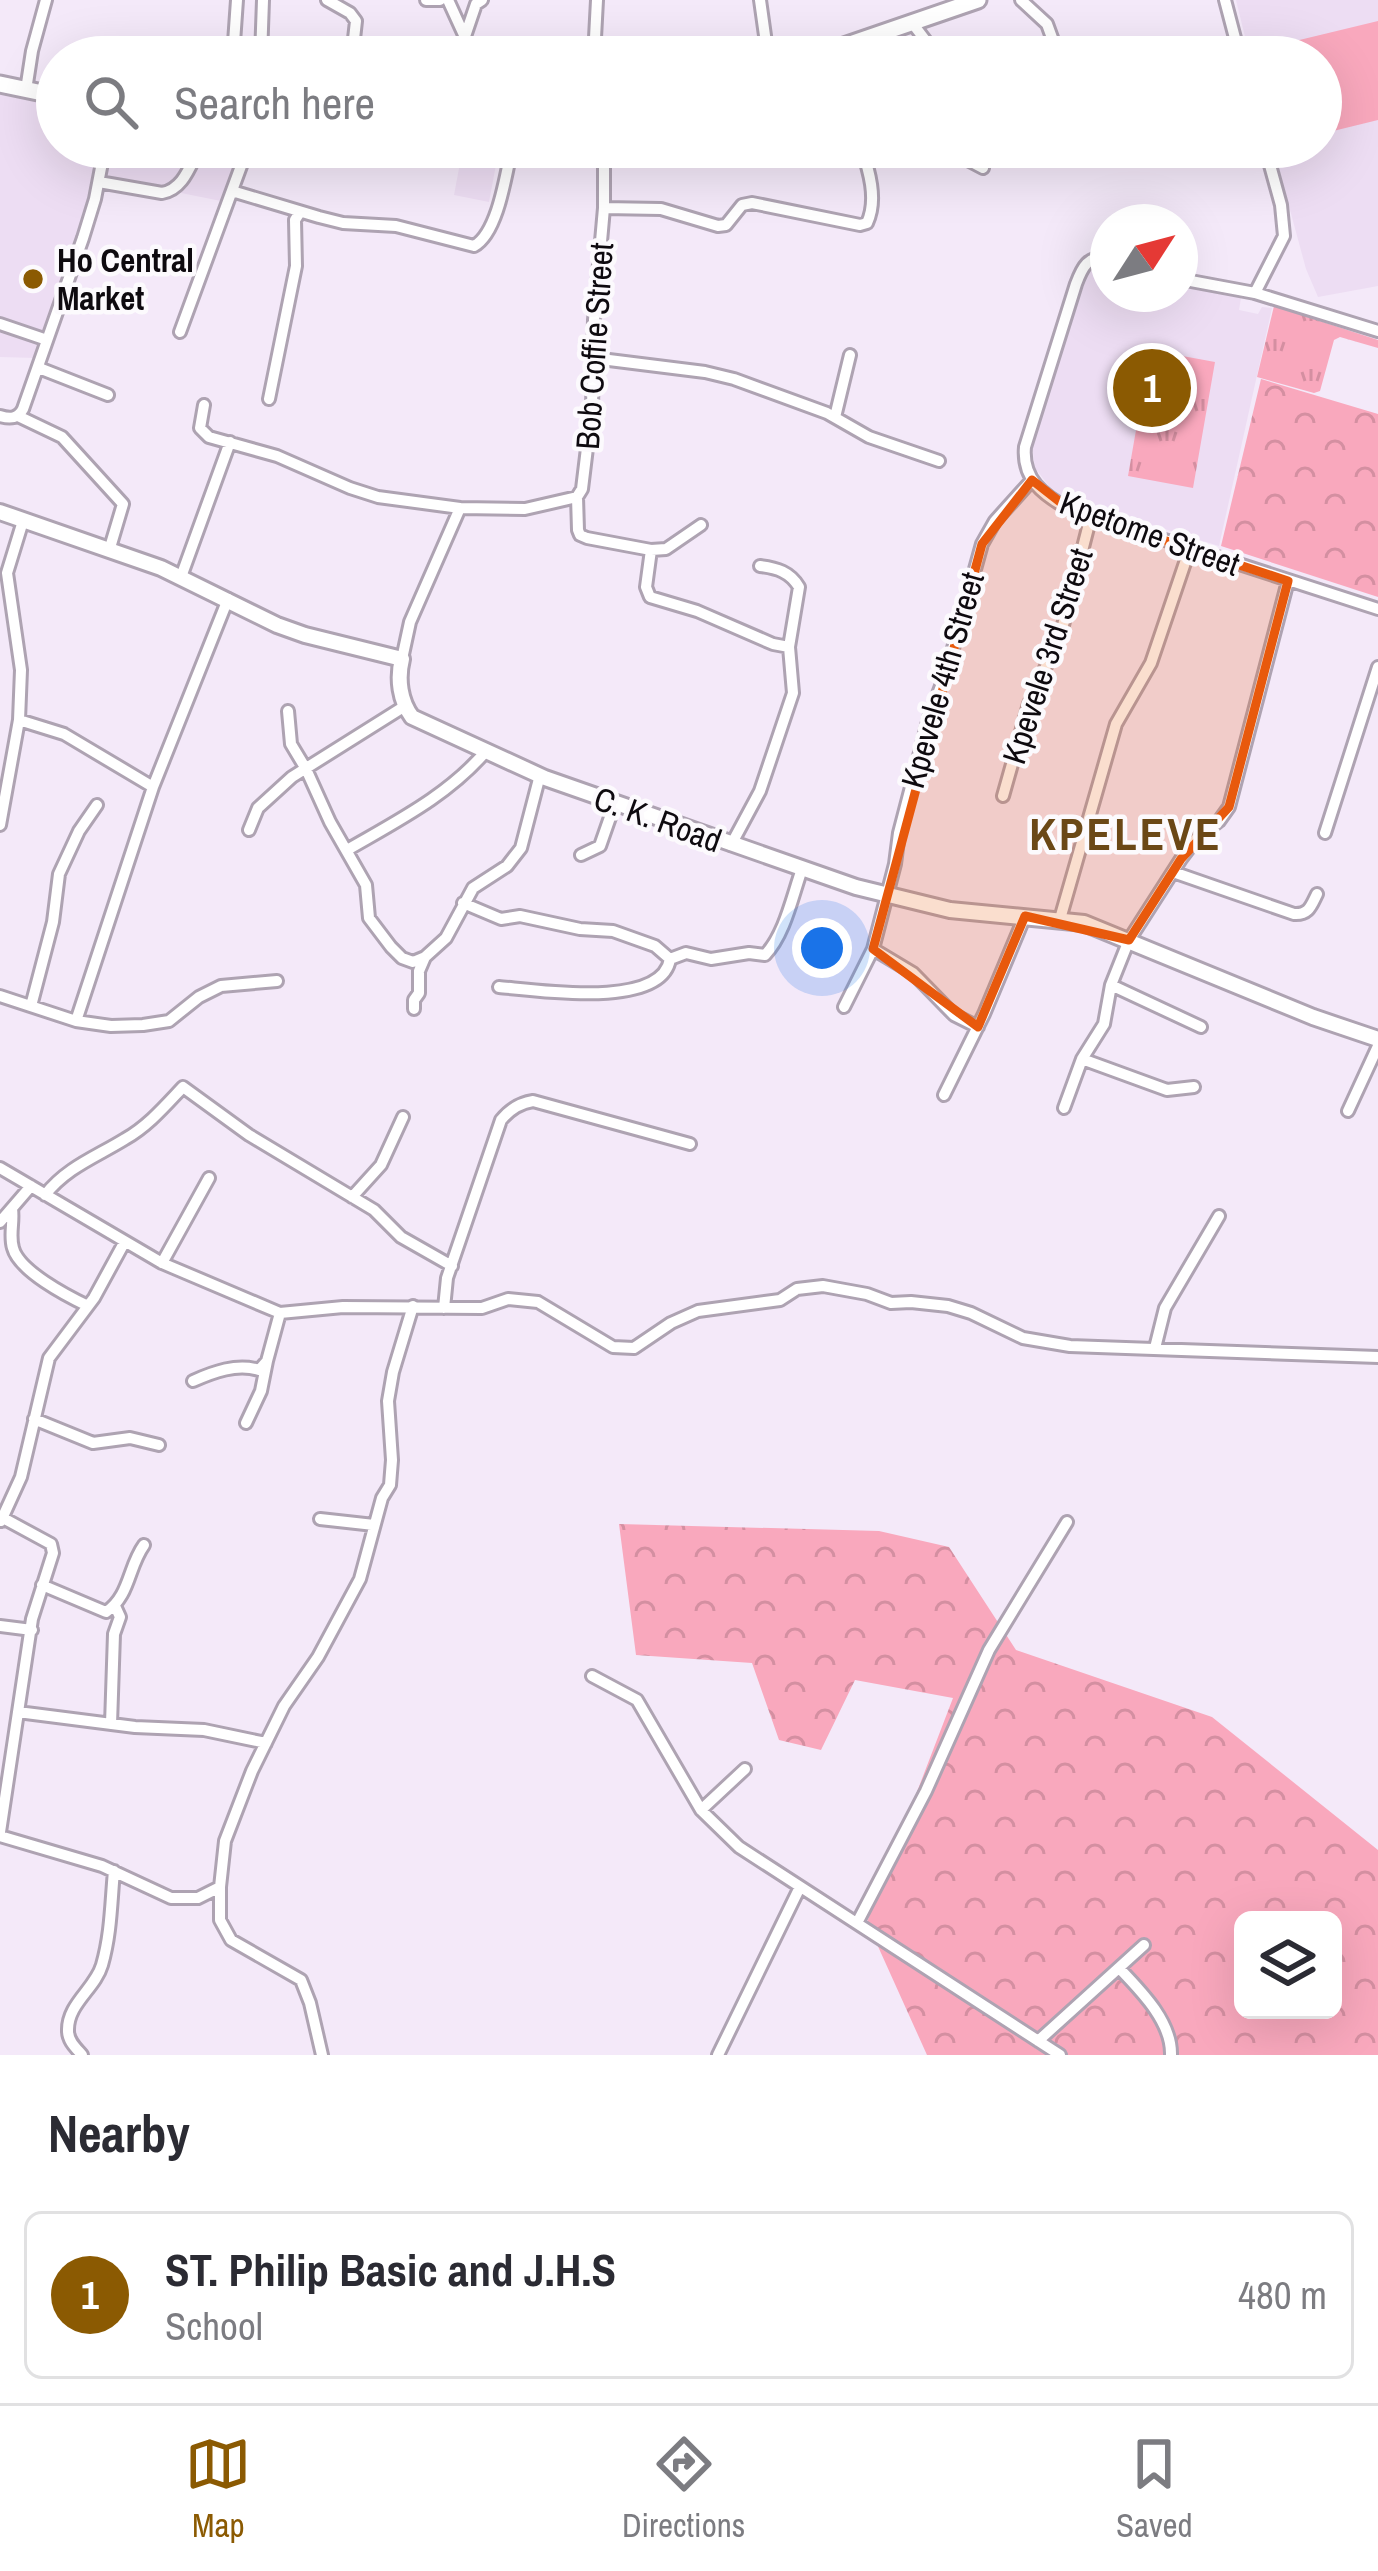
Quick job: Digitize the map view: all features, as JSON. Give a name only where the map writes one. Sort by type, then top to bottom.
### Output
[{"type":"main road","points":[[878,36],[913,24],[936,7],[978,0]]},
{"type":"main road","points":[[0,84],[36,92]]},
{"type":"street","points":[[36,36],[46,0]]},
{"type":"street","points":[[234,36],[237,0]]},
{"type":"street","points":[[262,36],[263,0]]},
{"type":"street","points":[[327,0],[350,13],[356,21],[354,36]]},
{"type":"street","points":[[426,0],[444,0],[465,36]]},
{"type":"street","points":[[465,36],[476,4],[482,0]]},
{"type":"street","points":[[596,36],[597,0]]},
{"type":"street","points":[[760,0],[765,36]]},
{"type":"street","points":[[1021,0],[1047,24],[1052,36]]},
{"type":"street","points":[[1225,0],[1234,36]]},
{"type":"street","points":[[913,24],[922,36]]},
{"type":"street","points":[[26,90],[36,36]]},
{"type":"street","points":[[18,416],[83,238],[101,168]]},
{"type":"street","points":[[98,182],[170,192],[188,168]]},
{"type":"street","points":[[180,332],[240,168]]},
{"type":"street","points":[[232,191],[344,223],[395,226],[478,245],[486,238],[507,168]]},
{"type":"street","name":"Bob Coffie Street","points":[[230,442],[378,496],[460,508],[525,509],[578,497],[592,407],[604,168]]},
{"type":"street","points":[[604,208],[661,209],[718,226],[726,225],[742,205],[752,203],[860,225],[867,223],[872,212],[867,168]]},
{"type":"street","points":[[1256,293],[1284,236],[1271,168]]},
{"type":"street","points":[[268,399],[293,280],[294,226],[300,212]]},
{"type":"street","name":"Kpetome Street","points":[[1090,261],[1076,284],[1025,448],[1024,466],[1032,480],[1048,498],[1091,516],[1378,609]]},
{"type":"street","points":[[1198,282],[1256,293],[1378,331]]},
{"type":"street","points":[[0,324],[47,340]]},
{"type":"street","points":[[835,417],[850,355]]},
{"type":"street","points":[[593,358],[734,379],[835,417],[869,437],[939,460]]},
{"type":"street","points":[[38,368],[108,395]]},
{"type":"street","points":[[182,577],[230,442],[202,433],[204,405]]},
{"type":"street","points":[[0,416],[18,416],[62,437],[123,504],[109,550]]},
{"type":"street","name":"Kpevele 4th Street","points":[[844,1007],[873,949],[929,718],[982,544],[995,521],[1032,480]]},
{"type":"street","points":[[578,497],[582,537],[651,550],[670,548],[701,525]]},
{"type":"street","points":[[249,830],[258,808],[292,777],[405,706],[400,683],[410,622],[460,508]]},
{"type":"street","points":[[0,512],[182,577],[305,635],[402,659]]},
{"type":"street","name":"Kpevele 3rd Street","points":[[1003,796],[1029,704],[1061,633],[1091,516]]},
{"type":"street","points":[[0,824],[19,720],[21,670],[7,573],[23,521]]},
{"type":"street","points":[[1060,919],[1116,724],[1151,663],[1190,548]]},
{"type":"street","points":[[651,550],[646,586],[650,597],[789,647]]},
{"type":"street","points":[[731,845],[760,791],[793,693],[789,647],[799,587],[782,571],[760,566]]},
{"type":"street","points":[[1064,1108],[1082,1058],[1104,1024],[1129,940],[1196,839],[1229,807],[1288,581]]},
{"type":"street","points":[[76,1021],[153,787],[228,599]]},
{"type":"street","points":[[1324,833],[1378,667]]},
{"type":"street","name":"C. K. Road","points":[[405,706],[418,721],[540,776],[731,845],[886,896],[966,913],[1084,923],[1378,1042]]},
{"type":"street","points":[[288,712],[290,740],[366,885],[369,918],[402,958],[413,962],[446,938],[473,888],[507,866],[521,848],[540,776]]},
{"type":"street","points":[[19,720],[64,734],[153,787]]},
{"type":"street","points":[[347,850],[448,789],[488,750]]},
{"type":"street","points":[[581,855],[600,845],[615,803]]},
{"type":"street","points":[[31,1006],[53,922],[59,874],[97,805]]},
{"type":"street","points":[[499,986],[594,994],[649,983],[665,974],[670,959],[686,952],[712,959],[749,952],[768,954],[802,869]]},
{"type":"street","points":[[1173,872],[1294,914],[1310,910],[1317,893]]},
{"type":"street","points":[[464,903],[501,919],[520,916],[613,931],[656,946],[670,959]]},
{"type":"street","points":[[944,1095],[1024,916]]},
{"type":"street","points":[[873,949],[913,973],[954,1015],[978,1027]]},
{"type":"street","points":[[414,1010],[424,957]]},
{"type":"street","points":[[0,996],[76,1021],[111,1026],[163,1023],[221,986],[278,981]]},
{"type":"street","points":[[1112,985],[1202,1027]]},
{"type":"street","points":[[1348,1111],[1378,1042]]},
{"type":"street","points":[[1082,1058],[1167,1090],[1194,1087]]},
{"type":"street","points":[[45,1195],[68,1170],[147,1124],[184,1087],[249,1135],[374,1210],[400,1237],[452,1266]]},
{"type":"street","points":[[444,1308],[444,1290],[501,1120],[521,1103],[533,1101],[690,1144]]},
{"type":"street","points":[[352,1196],[381,1165],[403,1117]]},
{"type":"street","points":[[0,1168],[162,1263],[280,1313],[343,1307],[482,1308],[508,1299],[538,1302],[613,1347],[634,1348],[698,1310],[780,1300],[797,1288],[824,1286],[891,1303],[948,1306],[1023,1338],[1070,1346],[1378,1357]]},
{"type":"street","points":[[162,1263],[208,1178]]},
{"type":"street","points":[[0,1222],[31,1186]]},
{"type":"street","points":[[12,1209],[11,1241],[24,1267],[88,1306]]},
{"type":"street","points":[[1155,1348],[1166,1308],[1219,1216]]},
{"type":"street","points":[[124,1243],[88,1306],[50,1358],[22,1477],[2,1520],[51,1544],[51,1564],[32,1619],[0,1834],[114,1871],[176,1898],[198,1898],[220,1887]]},
{"type":"street","points":[[322,2055],[301,1980],[231,1940],[220,1920],[225,1841],[288,1700],[318,1657],[360,1579],[391,1479],[390,1387],[413,1306]]},
{"type":"street","points":[[246,1423],[261,1391],[280,1313]]},
{"type":"street","points":[[193,1381],[246,1366],[259,1370],[267,1361]]},
{"type":"street","points":[[34,1419],[93,1443],[130,1438],[159,1445]]},
{"type":"street","points":[[320,1519],[374,1525]]},
{"type":"street","points":[[857,1923],[926,1791],[989,1650],[1067,1522]]},
{"type":"street","points":[[42,1585],[106,1612],[124,1594],[144,1545]]},
{"type":"street","points":[[111,1724],[120,1617],[115,1606]]},
{"type":"street","points":[[0,1626],[32,1630]]},
{"type":"street","points":[[592,1676],[637,1700],[701,1810],[739,1847],[1060,2055]]},
{"type":"street","points":[[18,1712],[204,1730],[266,1743]]},
{"type":"street","points":[[701,1810],[745,1769]]},
{"type":"street","points":[[82,2055],[69,2039],[69,2023],[102,1965],[112,1916],[114,1871]]},
{"type":"street","points":[[718,2055],[800,1887]]},
{"type":"street","points":[[1038,2041],[1144,1945]]},
{"type":"street","points":[[1119,1969],[1156,2011],[1171,2043],[1171,2055]]},
{"type":"highlighted area","points":[[1032,480],[1069,509],[1288,581],[1229,807],[1181,859],[1129,940],[1025,916],[978,1027],[873,949],[982,544]]},
{"type":"shaded area","points":[[1236,0],[1378,0],[1378,286],[1318,297],[1279,168],[1342,168],[1342,36],[1245,36]]},
{"type":"shaded area","name":"Ho Central Market","points":[[0,88],[36,97],[36,168],[233,168],[221,201],[161,189],[105,185],[35,358],[0,357]]},
{"type":"shaded area","points":[[459,168],[495,168],[489,202],[454,195]]},
{"type":"shaded area","points":[[1089,273],[1090,312],[1198,312],[1198,287],[1241,298],[1239,310],[1258,314],[1262,307],[1272,308],[1219,546],[1065,498],[1035,468],[1032,446]]},
{"type":"green space","points":[[1378,21],[1378,120],[1342,129],[1342,36],[1316,36]]},
{"type":"green space","points":[[1274,306],[1378,340],[1378,348],[1340,337],[1334,340],[1320,391],[1314,393],[1257,377]]},
{"type":"green space","points":[[1150,350],[1215,362],[1193,488],[1128,476]]},
{"type":"green space","points":[[1261,379],[1378,414],[1378,597],[1221,546]]},
{"type":"green space","points":[[619,1524],[879,1531],[949,1547],[1016,1650],[1212,1717],[1378,1850],[1378,2055],[927,2055],[867,1922],[953,1698],[855,1680],[821,1750],[779,1740],[752,1663],[636,1655]]},
{"type":"place","name":"Ho Central Market","points":[[33,279]]},
{"type":"place","name":"ST. Philip Basic and J.H.S","points":[[1152,388]]},
{"type":"district","name":"KPELEVE","points":[[1126,833]]}]
